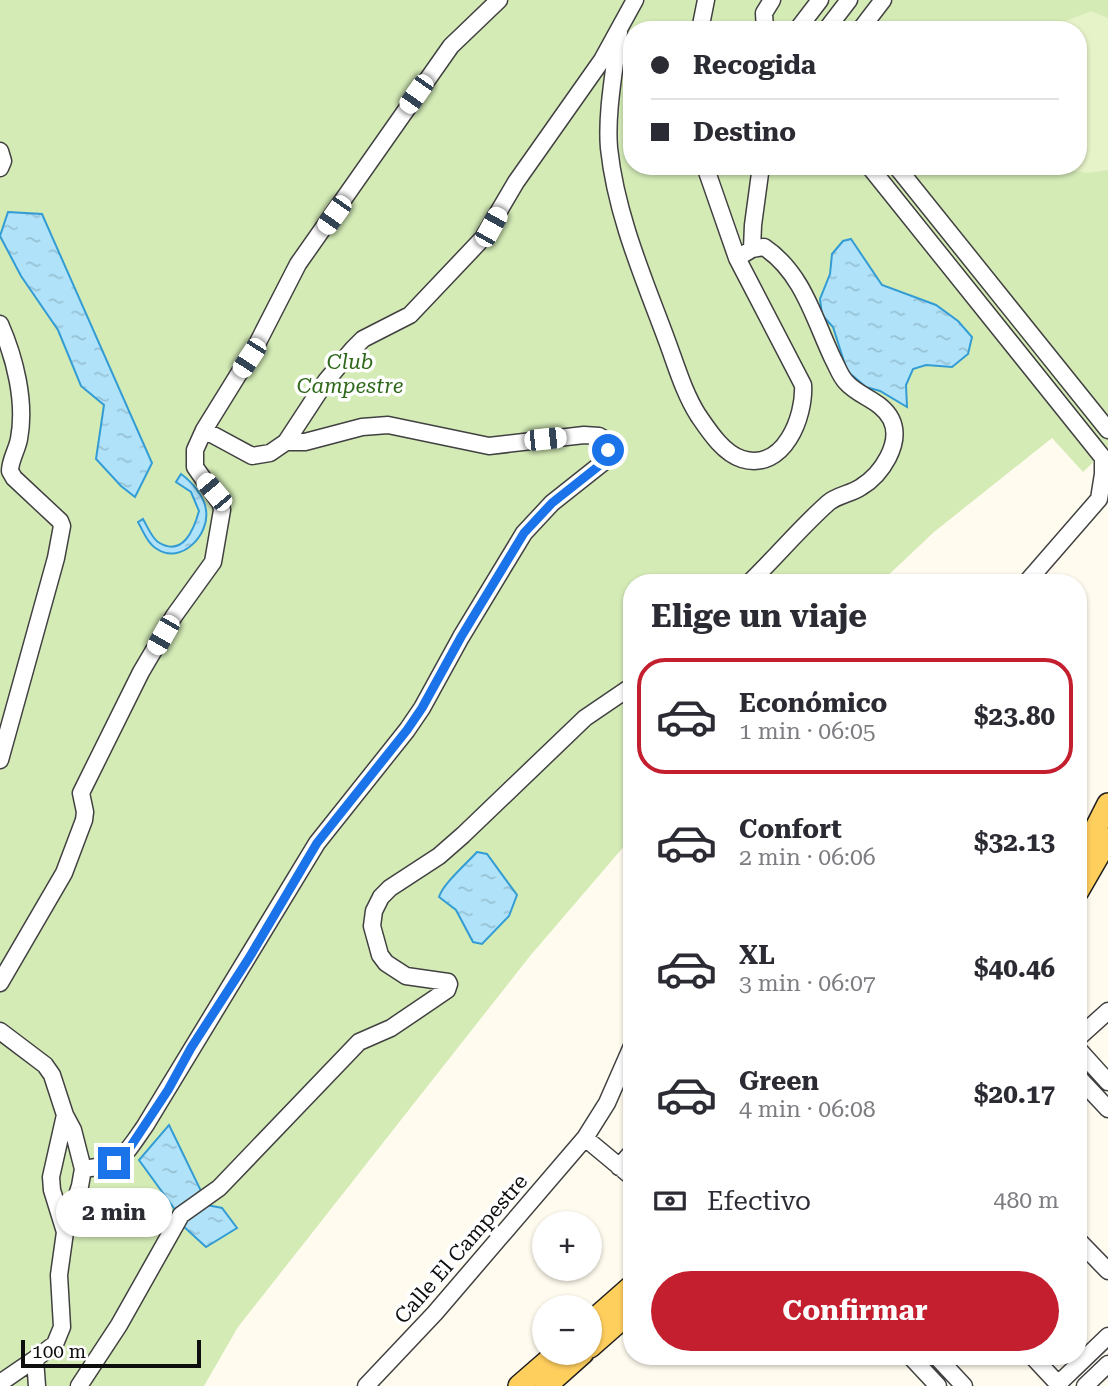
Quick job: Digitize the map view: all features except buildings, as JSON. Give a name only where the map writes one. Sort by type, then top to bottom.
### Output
[{"type":"main road","points":[[1087,845],[1108,804]]},
{"type":"main road","points":[[1087,875],[1108,839]]},
{"type":"main road","points":[[602,1312],[623,1294]]},
{"type":"main road","points":[[602,1336],[623,1318]]},
{"type":"main road","points":[[519,1386],[543,1365]]},
{"type":"main road","points":[[545,1386],[569,1365]]},
{"type":"street","points":[[0,983],[64,873],[84,820],[81,793],[141,672],[215,555],[222,504],[198,472],[194,461],[195,450],[204,430],[256,346],[298,264],[451,46],[499,0]]},
{"type":"street","points":[[624,21],[635,0]]},
{"type":"street","points":[[702,21],[706,0]]},
{"type":"street","points":[[764,21],[764,13],[772,0]]},
{"type":"street","points":[[804,21],[820,0]]},
{"type":"street","points":[[833,21],[849,0]]},
{"type":"street","points":[[867,21],[883,0]]},
{"type":"street","points":[[204,430],[252,456],[270,453],[286,442],[326,381],[353,349],[363,339],[410,315],[479,244],[516,182],[623,24]]},
{"type":"street","points":[[619,32],[609,148],[621,212],[696,413],[717,441],[730,453],[743,460],[754,461],[773,456],[788,440],[799,417],[804,395],[803,385],[737,258],[708,175]]},
{"type":"street","points":[[0,151],[3,161],[0,167]]},
{"type":"street","points":[[752,249],[760,175]]},
{"type":"street","points":[[876,175],[1106,459],[1103,499],[1034,574]]},
{"type":"street","points":[[903,175],[1108,430]]},
{"type":"street","points":[[737,258],[760,246],[767,248],[792,273],[806,295],[821,335],[843,379],[882,407],[894,429],[887,460],[872,479],[859,489],[832,499],[758,574]]},
{"type":"street","points":[[0,324],[17,375],[19,402],[19,438],[10,471],[14,478],[56,515],[62,526],[56,558],[0,760]]},
{"type":"street","points":[[1066,411],[1082,398]]},
{"type":"street","points":[[83,1169],[114,1163],[129,1149],[256,947],[317,843],[422,708],[524,533],[552,503],[605,461],[608,450],[606,440],[599,436],[584,435],[489,446],[388,425],[362,427],[305,442],[286,442]]},
{"type":"street","points":[[79,1386],[119,1325],[181,1215],[219,1188],[359,1042],[399,1024],[447,990],[447,982],[406,976],[394,970],[380,954],[372,926],[374,911],[382,897],[390,888],[439,856],[585,718],[623,692]]},
{"type":"street","points":[[1087,1030],[1108,1011]]},
{"type":"street","points":[[0,1031],[46,1065],[73,1130],[83,1169],[65,1233],[60,1275],[61,1334],[55,1344],[0,1383]]},
{"type":"street","points":[[1087,1059],[1108,1082]]},
{"type":"street","name":"Calle El Campestre","points":[[366,1386],[435,1313],[585,1138],[607,1103],[623,1067]]},
{"type":"street","points":[[1087,1087],[1108,1109]]},
{"type":"street","points":[[65,1115],[51,1177],[52,1190],[65,1233]]},
{"type":"street","points":[[585,1138],[623,1170]]},
{"type":"street","points":[[619,1167],[623,1162]]},
{"type":"street","points":[[1087,1250],[1108,1272]]},
{"type":"street","points":[[1087,1357],[1108,1336]]},
{"type":"street","points":[[36,1359],[37,1386]]},
{"type":"street","points":[[1085,1386],[1108,1364]]},
{"type":"street","points":[[919,1365],[939,1386]]},
{"type":"street","points":[[944,1365],[964,1386]]},
{"type":"street","points":[[1040,1365],[1059,1385],[1079,1365]]},
{"type":"green space","name":"Club Campestre","points":[[0,0],[1108,0],[1108,448],[1083,472],[1052,438],[934,532],[890,574],[623,574],[623,848],[530,956],[238,1327],[204,1386],[0,1386]]},
{"type":"green space","points":[[1091,11],[1108,18],[1108,170],[1087,173],[1087,21],[1065,21]]},
{"type":"water","points":[[8,212],[42,214],[152,463],[135,497],[96,459],[104,405],[81,386],[58,330],[21,276],[0,236]]},
{"type":"water","points":[[851,239],[882,285],[936,305],[958,321],[972,337],[968,354],[952,367],[926,365],[913,369],[906,385],[907,407],[880,391],[866,387],[847,371],[833,327],[822,315],[820,299],[830,274],[832,254],[843,241]]},
{"type":"water","points":[[181,474],[200,495],[205,505],[206,520],[199,538],[192,545],[175,553],[166,553],[151,544],[138,522],[143,519],[156,540],[167,546],[181,544],[186,539],[199,511],[191,492],[176,482]]},
{"type":"water","points":[[477,852],[487,854],[517,895],[509,916],[482,944],[473,942],[456,910],[439,897],[450,880]]},
{"type":"water","points":[[169,1125],[203,1195],[176,1211],[139,1160]]},
{"type":"water","points":[[202,1204],[222,1208],[237,1228],[206,1247],[182,1225]]},
{"type":"route","points":[[114,1163],[129,1149],[168,1090],[317,843],[422,708],[524,533],[552,503],[605,461],[608,450]]}]
